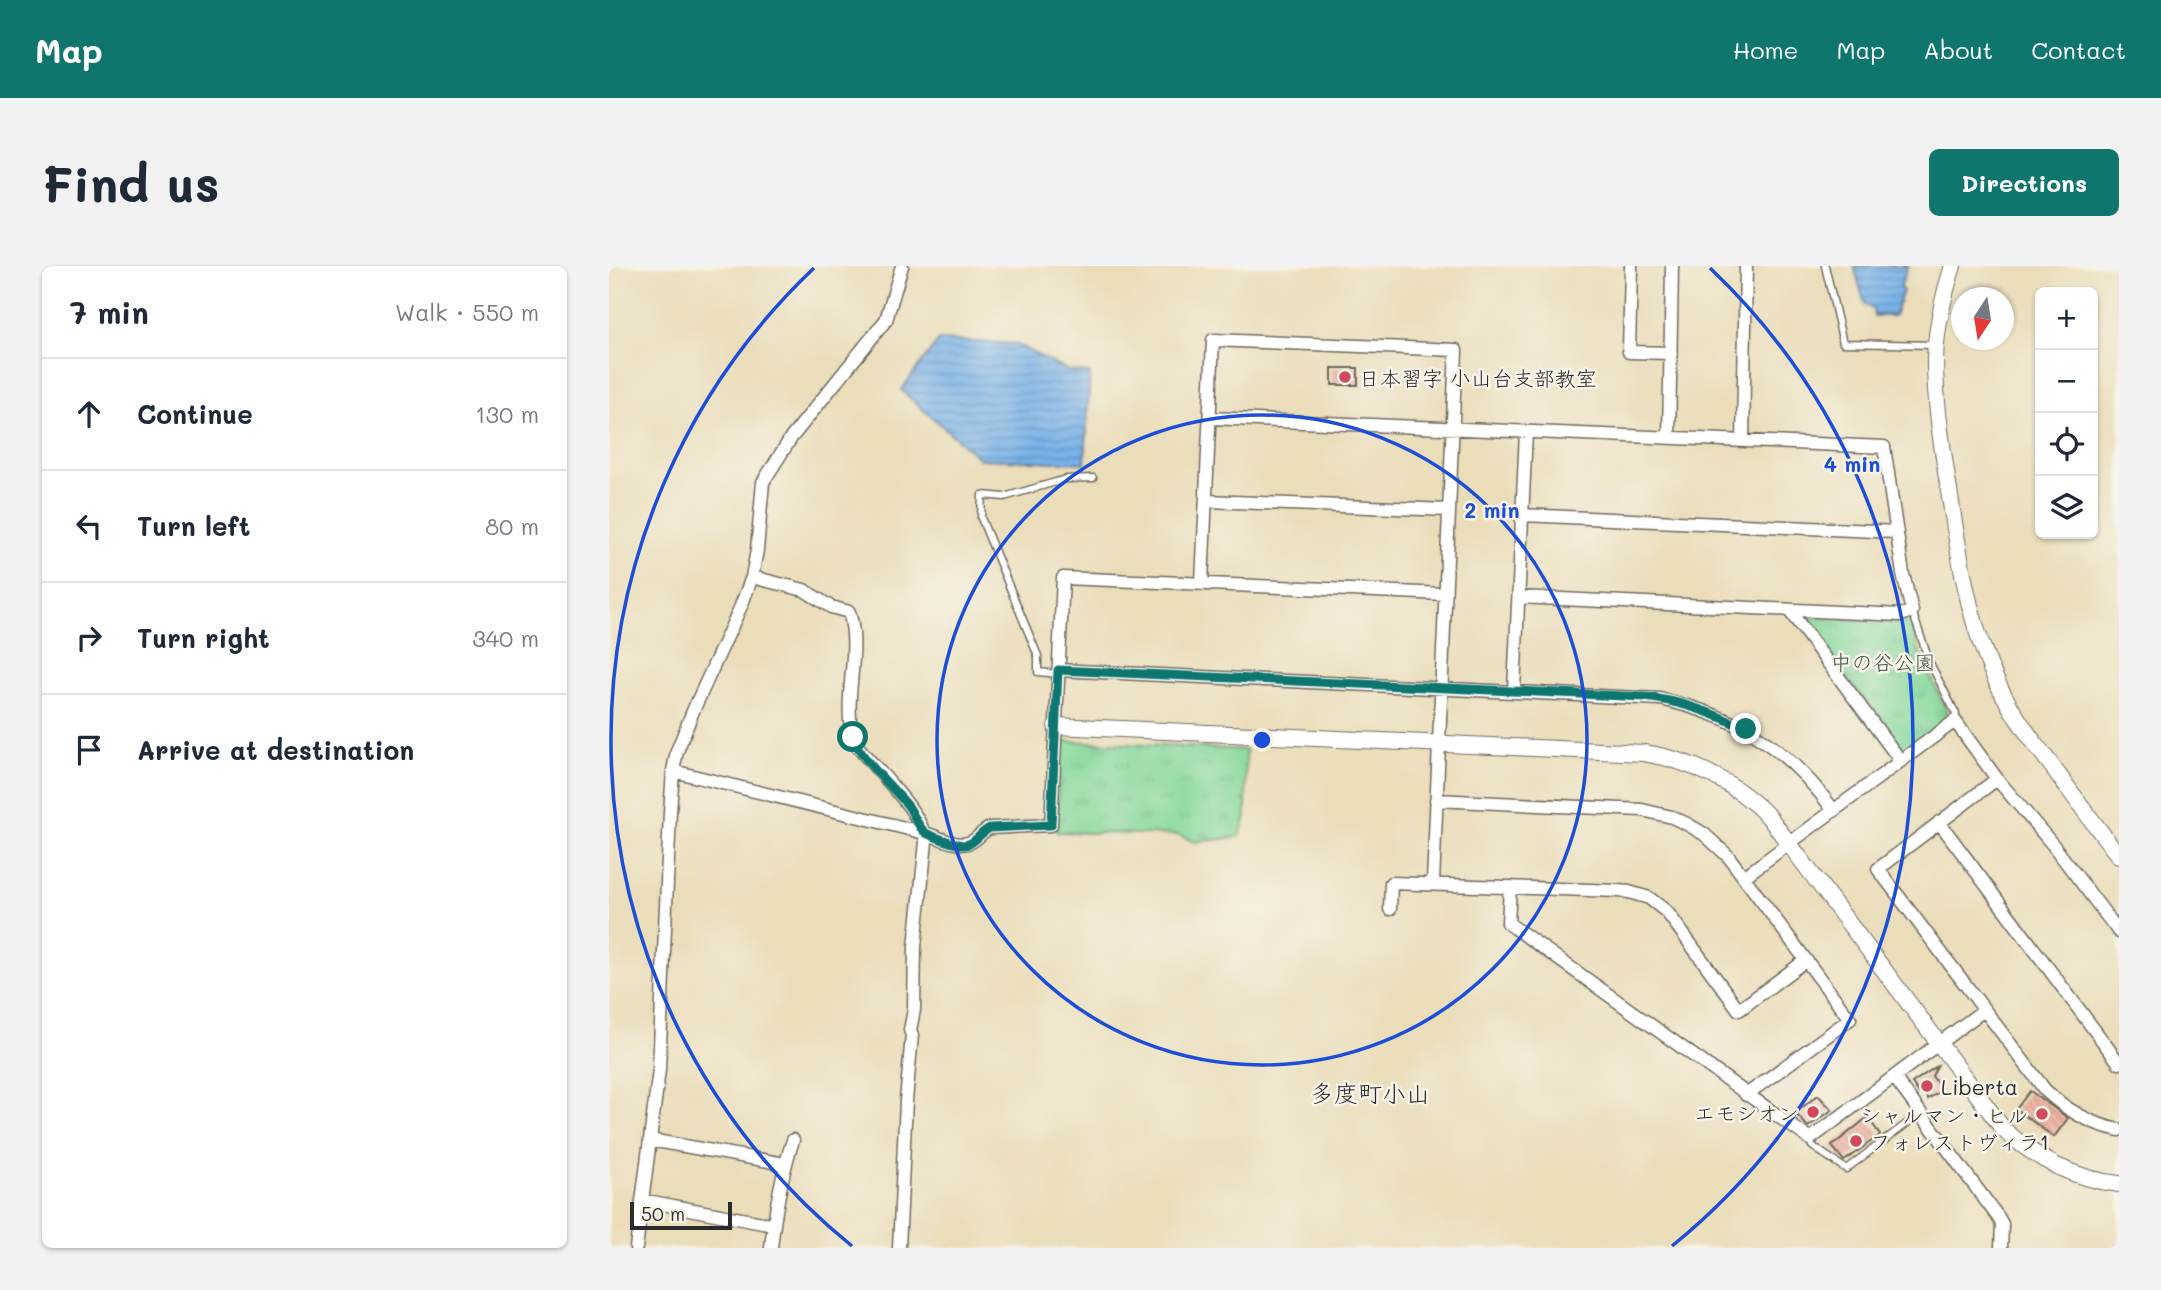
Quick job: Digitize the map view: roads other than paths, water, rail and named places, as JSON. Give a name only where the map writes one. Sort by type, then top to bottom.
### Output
[{"type":"street","points":[[636,1248],[659,1070],[670,813],[677,751],[752,577],[763,482],[792,438],[886,320],[902,266]]},
{"type":"street","points":[[1631,266],[1629,352],[1671,353]]},
{"type":"street","points":[[1669,438],[1672,266]]},
{"type":"street","points":[[1743,442],[1746,266]]},
{"type":"street","points":[[1953,266],[1942,302],[1936,345],[1936,388],[1941,442],[1960,562],[1977,634],[2007,702],[2119,856]]},
{"type":"street","points":[[1202,583],[1213,340],[1456,350],[1433,883]]},
{"type":"street","points":[[1211,418],[1884,447],[1903,574],[1912,611],[1901,615],[1519,597]]},
{"type":"street","points":[[1514,691],[1526,432]]},
{"type":"street","points":[[1206,501],[1449,510]]},
{"type":"street","points":[[1522,515],[1897,532]]},
{"type":"street","points":[[752,577],[804,590],[831,607],[849,611],[855,646],[850,689],[851,731],[854,742],[909,807],[925,833],[915,946],[914,1010],[910,1030],[912,1035],[899,1248]]},
{"type":"street","points":[[673,771],[925,833],[962,845],[979,838],[990,828],[1051,825],[1063,578],[1445,594]]},
{"type":"street","points":[[1789,610],[1900,760]]},
{"type":"street","points":[[1058,672],[1660,699],[1708,712],[1746,729],[1779,751],[1805,774],[1834,811]]},
{"type":"street","points":[[1745,876],[1955,721],[1997,779],[2053,845],[2119,932]]},
{"type":"street","points":[[1056,726],[1644,754],[1665,757],[1704,770],[1742,793],[1769,817],[2004,1130],[2022,1146],[2062,1170],[2084,1178],[2119,1184]]},
{"type":"street","points":[[1997,779],[1878,869],[2035,1079],[2058,1102],[2085,1118],[2119,1130]]},
{"type":"street","points":[[1436,800],[1626,808],[1657,813],[1704,834],[1722,850],[1745,876],[1850,1018],[1746,1095]]},
{"type":"street","points":[[1939,822],[2119,1063]]},
{"type":"street","points":[[1390,909],[1391,883],[1629,892],[1649,898],[1667,912],[1739,1010],[1807,960]]},
{"type":"street","points":[[1510,887],[1508,923],[1810,1139],[1984,1010]]},
{"type":"street","points":[[1894,1077],[1998,1217],[2002,1224],[2001,1248]]},
{"type":"street","points":[[650,1140],[785,1164]]},
{"type":"street","points":[[771,1248],[775,1205],[793,1140]]},
{"type":"street","points":[[642,1200],[773,1225]]},
{"type":"lane","points":[[1825,266],[1843,343],[1936,345]]},
{"type":"lane","points":[[1058,672],[1038,672],[1038,656],[981,518],[982,495],[1004,497],[1066,479],[1093,478]]},
{"type":"lane","points":[[1912,611],[1930,663],[1956,714],[1955,721]]},
{"type":"lane","points":[[1810,1139],[1812,1146],[1846,1169],[1921,1114]]},
{"type":"water","points":[[1854,266],[1908,266],[1894,316],[1874,316],[1873,309],[1865,305]]},
{"type":"water","points":[[939,340],[1016,344],[1068,371],[1090,373],[1085,463],[980,459],[901,390]]},
{"type":"place","name":"日本習字 小山台支部教室","points":[[1345,377]]},
{"type":"place","name":"Liberta","points":[[1927,1086]]},
{"type":"place","name":"エモシオン","points":[[1813,1112]]},
{"type":"place","name":"シャルマン・ヒル","points":[[2042,1114]]},
{"type":"place","name":"フォレストヴィラ1","points":[[1856,1141]]},
{"type":"district","name":"多度町小山","points":[[1370,1092]]},
{"type":"park label","name":"中の谷公園","points":[[1883,661]]}]
